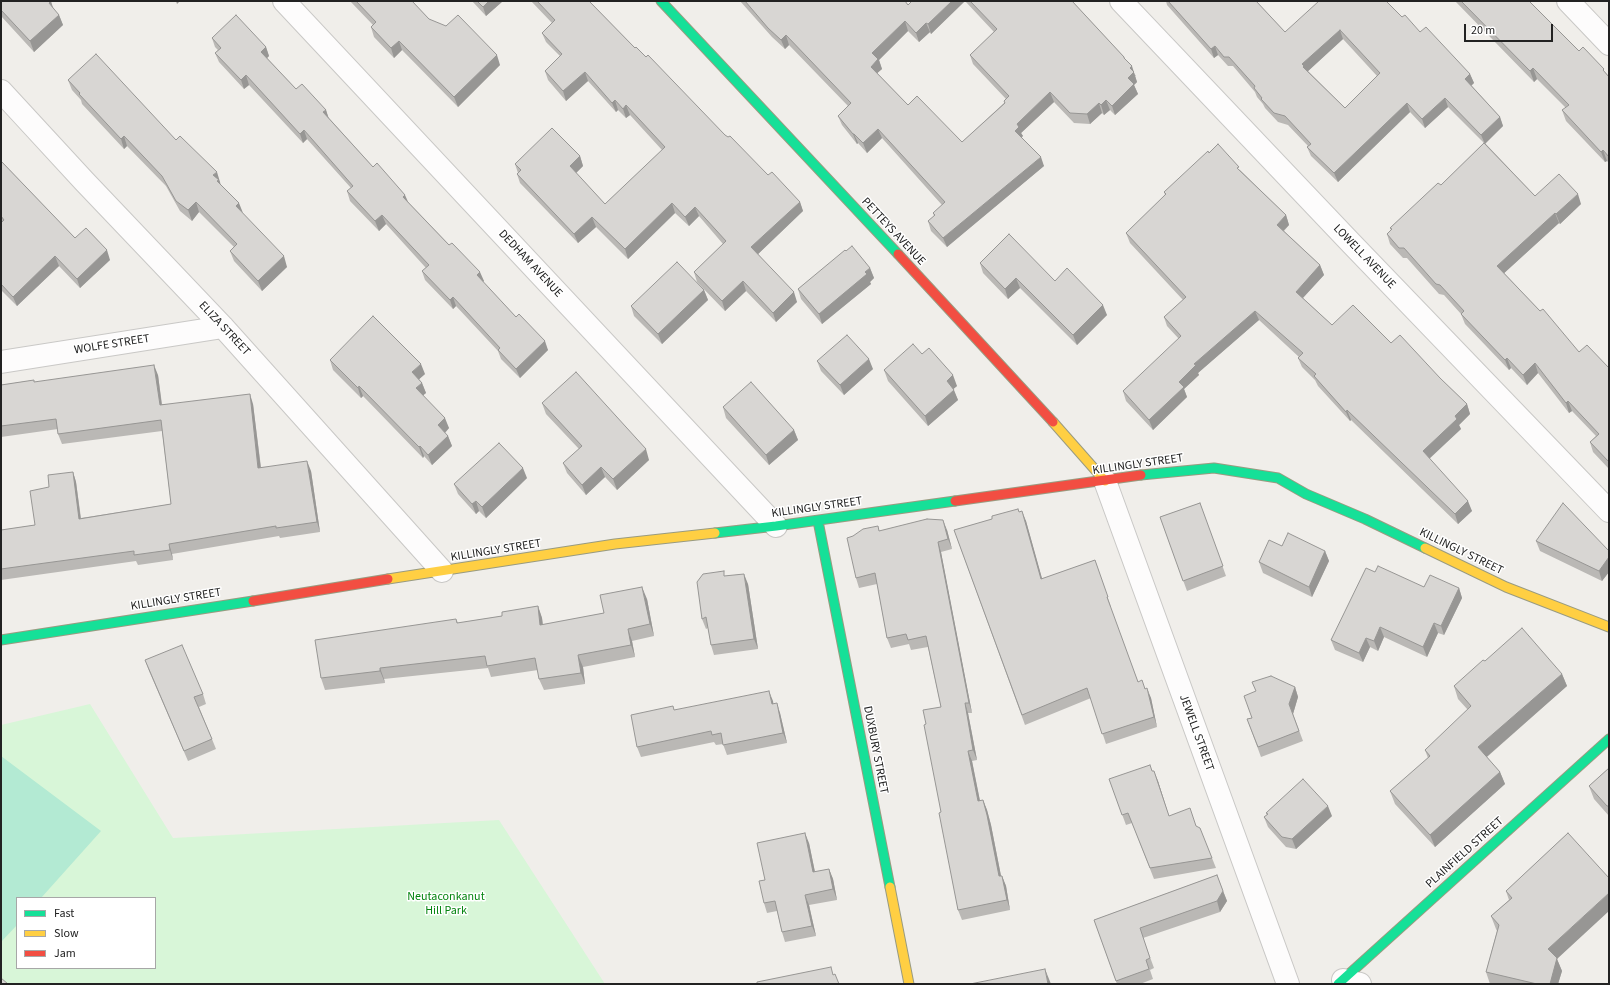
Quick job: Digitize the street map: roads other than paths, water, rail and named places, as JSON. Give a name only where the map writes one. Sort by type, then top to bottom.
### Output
[{"type":"main road","name":"PETTEYS AVENUE","points":[[661,1],[1026,390],[1105,481]]},
{"type":"main road","name":"KILLINGLY STREET","points":[[1,640],[614,544],[818,521],[1165,472],[1214,468],[1278,478],[1306,494],[1365,519],[1506,587],[1609,626]]},
{"type":"main road","name":"DUXBURY STREET","points":[[818,521],[909,984]]},
{"type":"main road","name":"PLAINFIELD STREET","points":[[1347,983],[1609,739]]},
{"type":"street","name":"DEDHAM AVENUE","points":[[284,1],[776,526]]},
{"type":"street","name":"LOWELL AVENUE","points":[[1121,1],[1609,511]]},
{"type":"street","points":[[1568,1],[1609,44]]},
{"type":"street","name":"ELIZA STREET","points":[[1,91],[79,176],[223,327],[442,571]]},
{"type":"street","name":"WOLFE STREET","points":[[1,362],[223,327]]},
{"type":"street","name":"JEWELL STREET","points":[[1105,481],[1288,984]]},
{"type":"park label","name":"Neutaconkanut Hill Park","points":[[446,904]]}]
